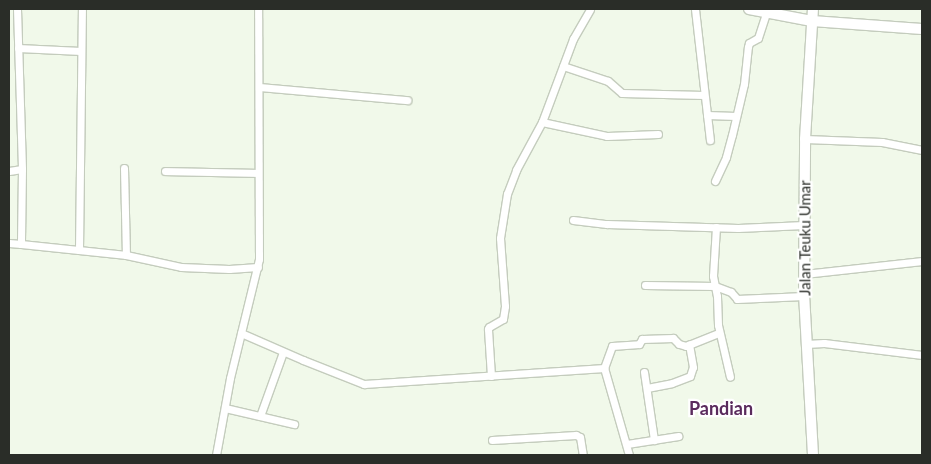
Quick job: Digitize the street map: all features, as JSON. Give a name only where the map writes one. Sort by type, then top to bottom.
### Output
[{"type":"main road","points":[[749,9],[766,14],[812,21],[922,29]]},
{"type":"main road","name":"Jalan Teuku Umar","points":[[813,9],[805,139],[804,225],[804,296],[813,455]]},
{"type":"street","points":[[17,9],[22,170],[21,244]]},
{"type":"street","points":[[79,250],[82,9]]},
{"type":"street","points":[[216,455],[241,333],[258,267],[257,173],[260,86],[258,9]]},
{"type":"street","points":[[491,376],[488,329],[503,319],[505,306],[501,270],[501,224],[508,194],[516,170],[542,122],[573,39],[590,9]]},
{"type":"street","points":[[695,9],[710,140]]},
{"type":"street","points":[[715,181],[726,157],[744,84],[749,43],[758,38],[766,14]]},
{"type":"street","points":[[18,48],[81,52]]},
{"type":"street","points":[[563,66],[608,81],[622,93],[704,94]]},
{"type":"street","points":[[260,86],[407,100]]},
{"type":"street","points":[[707,115],[736,116]]},
{"type":"street","points":[[542,122],[607,136],[658,134]]},
{"type":"street","points":[[805,139],[882,142],[922,150]]},
{"type":"street","points":[[124,168],[126,255]]},
{"type":"street","points":[[9,170],[22,170]]},
{"type":"street","points":[[165,171],[257,173]]},
{"type":"street","points":[[573,220],[607,224],[738,228],[804,225]]},
{"type":"street","points":[[716,227],[712,270],[719,333],[730,377]]},
{"type":"street","points":[[9,243],[126,255],[180,267],[229,270],[258,267]]},
{"type":"street","points":[[804,274],[922,261]]},
{"type":"street","points":[[645,285],[715,286],[731,292],[737,299],[804,296]]},
{"type":"street","points":[[241,333],[364,384],[604,368]]},
{"type":"street","points":[[629,455],[604,368],[614,345],[639,344],[642,340],[673,338],[682,346],[719,333]]},
{"type":"street","points":[[806,344],[824,342],[922,355]]},
{"type":"street","points":[[646,388],[672,383],[690,376],[693,367],[689,344]]},
{"type":"street","points":[[260,416],[283,352]]},
{"type":"street","points":[[644,372],[654,440]]},
{"type":"street","points":[[225,408],[294,424]]},
{"type":"street","points":[[492,440],[576,435],[580,437],[584,455]]},
{"type":"street","points":[[627,444],[678,436]]},
{"type":"district","name":"Pandian","points":[[721,408]]}]
